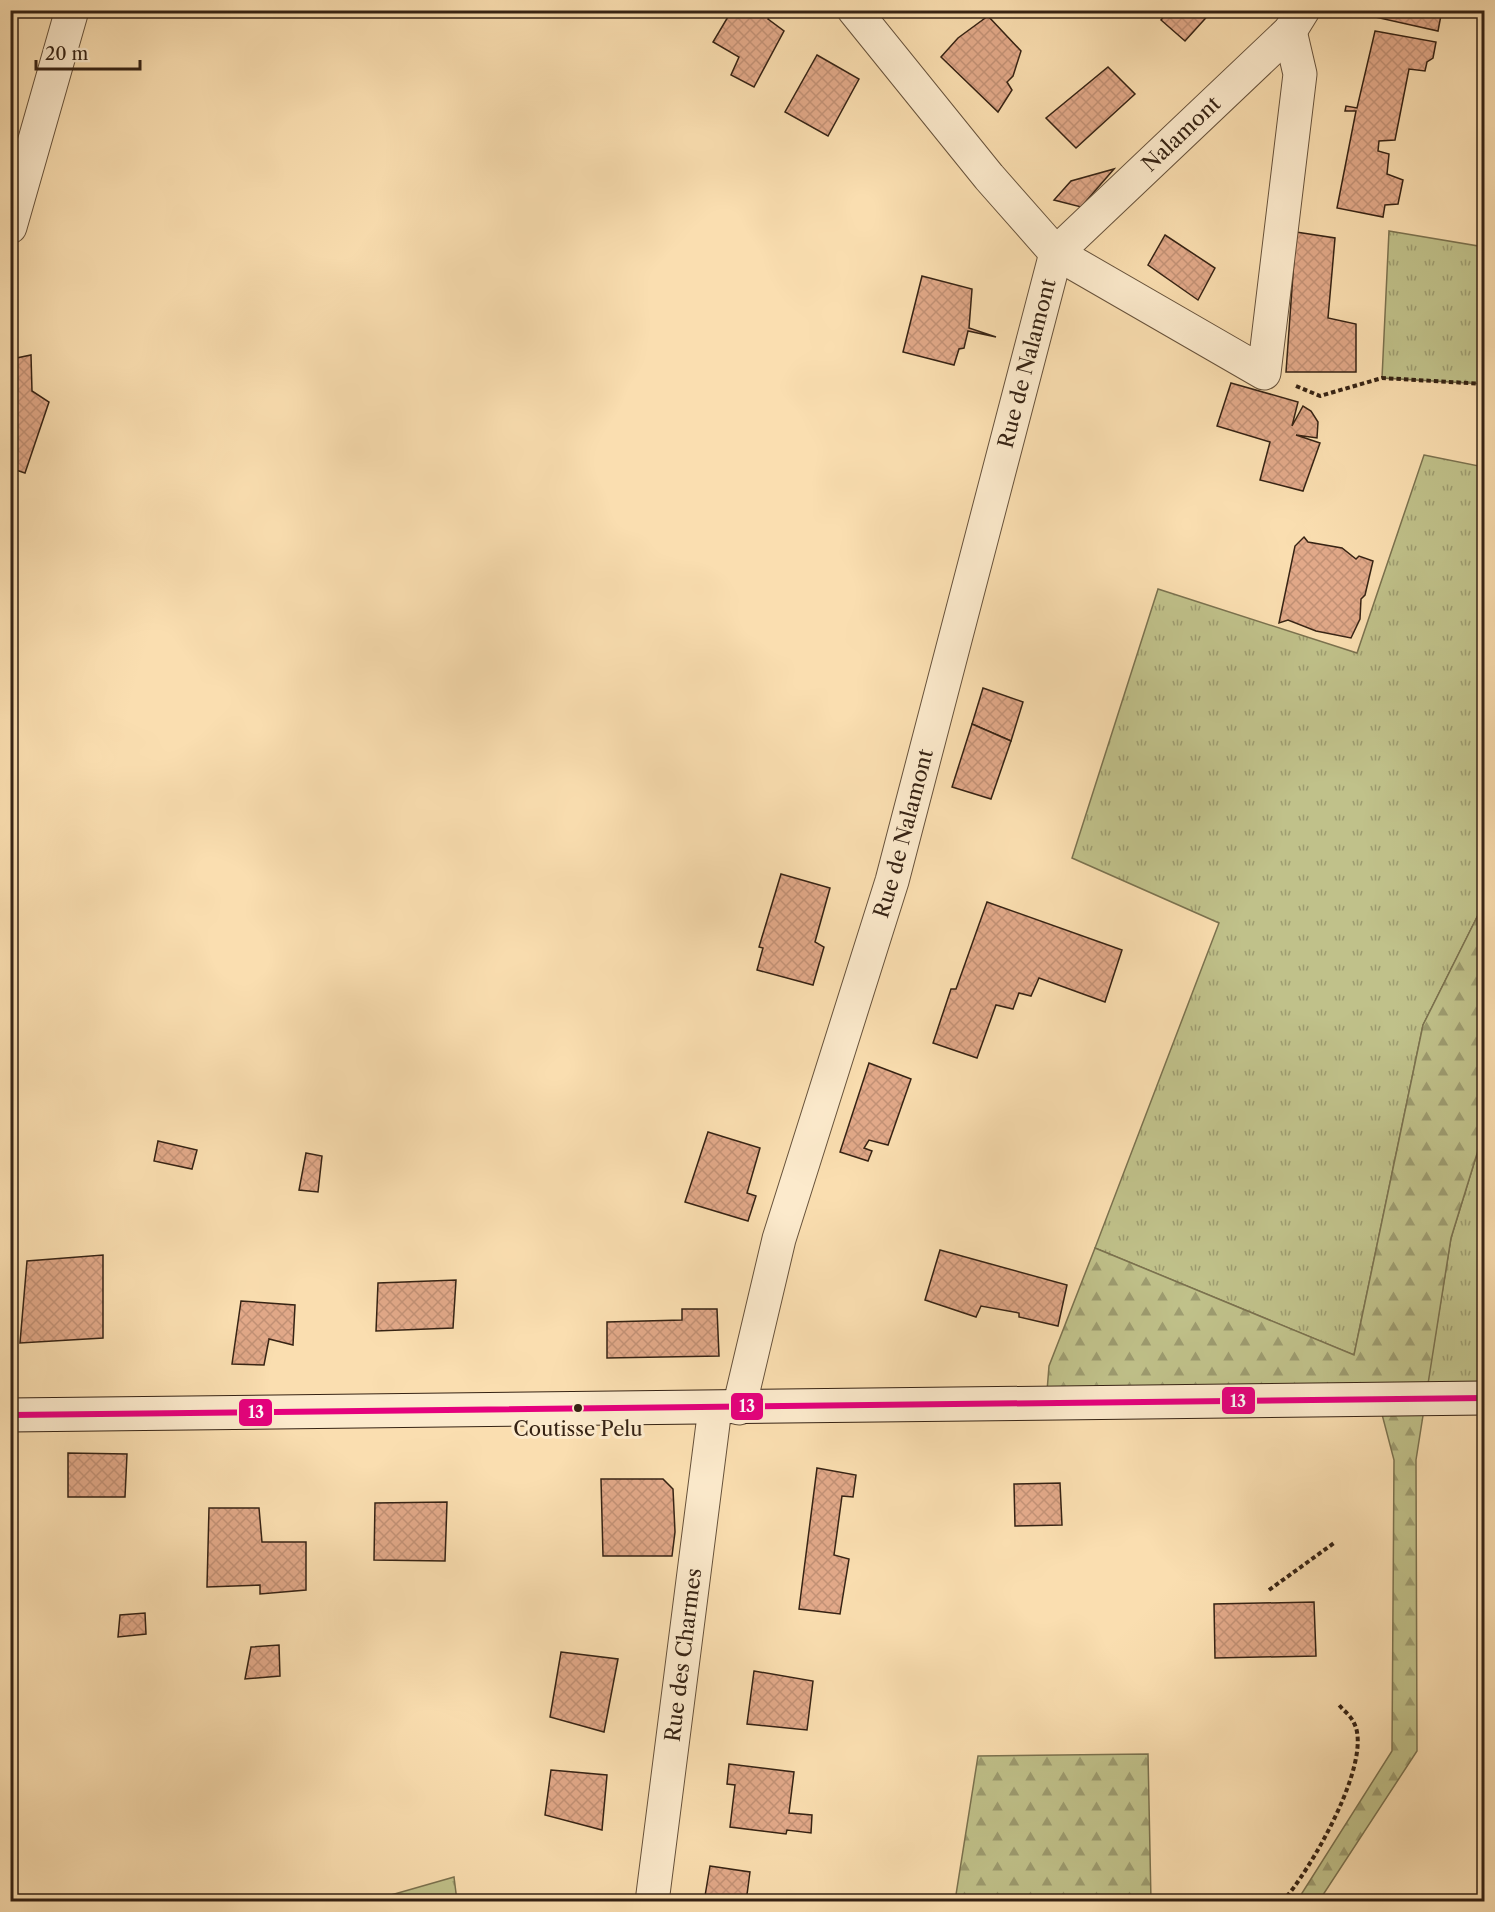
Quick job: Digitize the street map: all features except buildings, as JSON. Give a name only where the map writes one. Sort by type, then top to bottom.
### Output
[{"type":"street","points":[[10,227],[72,10]]},
{"type":"street","name":"Rue de Nalamont","points":[[854,10],[989,177],[1056,253],[1264,373]]},
{"type":"street","points":[[1264,373],[1300,74],[1297,21]]},
{"type":"street","name":"Nalamont","points":[[1056,253],[1297,21]]},
{"type":"street","name":"Rue de Nalamont","points":[[727,1408],[778,1239],[892,881],[1056,253]]},
{"type":"street","points":[[10,1415],[1485,1398]]},
{"type":"street","name":"Rue des Charmes","points":[[652,1902],[727,1408]]},
{"type":"path","points":[[1264,373],[1320,396],[1382,378],[1485,384]]},
{"type":"path","points":[[1269,1590],[1334,1543]]},
{"type":"path","points":[[1282,1902],[1294,1890],[1338,1815],[1357,1760],[1355,1724],[1340,1705]]},
{"type":"green space","points":[[1389,231],[1484,247],[1484,384],[1382,378]]},
{"type":"green space","points":[[1424,455],[1484,467],[1484,903],[1423,1025],[1354,1355],[1095,1248],[1219,923],[1072,858],[1158,589],[1357,653]]},
{"type":"green space","points":[[1484,903],[1484,1131],[1451,1238],[1416,1460],[1417,1751],[1319,1901],[1297,1901],[1392,1751],[1394,1460],[1378,1399],[1046,1404],[1049,1366],[1095,1248],[1354,1355],[1423,1025]]},
{"type":"green space","points":[[1484,1131],[1484,1398],[1425,1398],[1451,1238]]},
{"type":"green space","points":[[1148,1754],[1151,1901],[955,1901],[978,1756]]},
{"type":"green space","points":[[454,1877],[457,1901],[370,1901]]},
{"type":"transit line","name":"13","points":[[10,1415],[1484,1398]]},
{"type":"place","name":"Coutisse Pelu","points":[[578,1408]]}]
